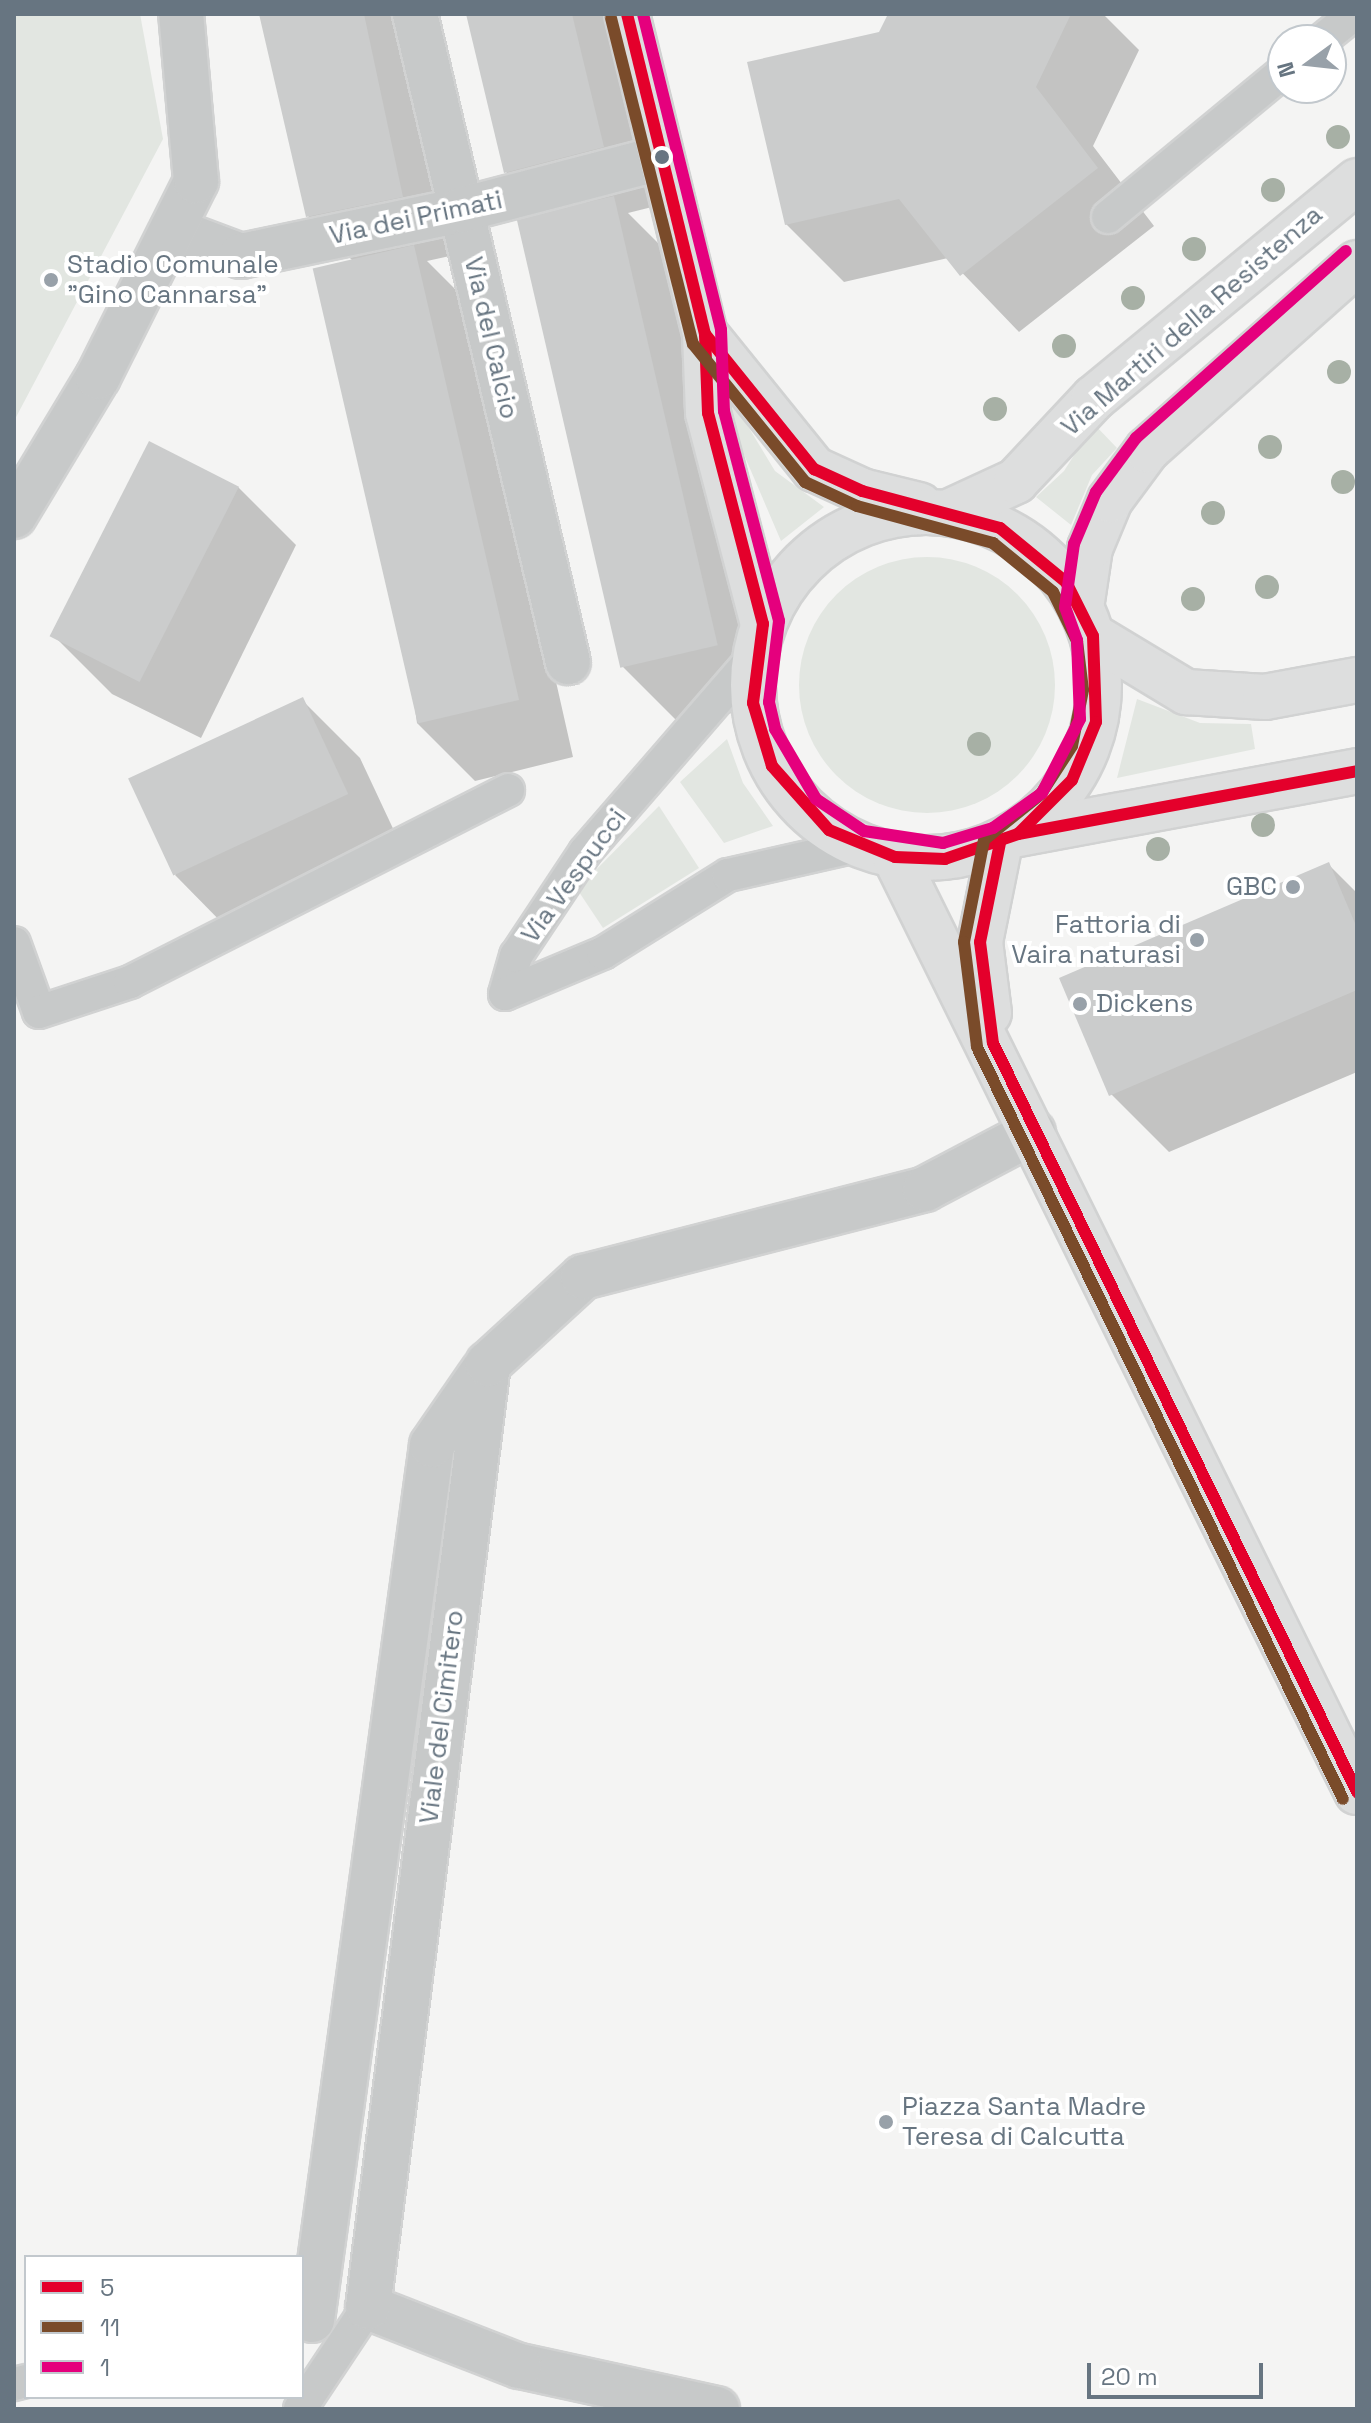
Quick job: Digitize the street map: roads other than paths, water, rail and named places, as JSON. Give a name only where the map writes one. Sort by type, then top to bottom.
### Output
[{"type":"main road","points":[[627,14],[705,334],[708,413],[759,640]]},
{"type":"main road","name":"Via Martiri della Resistenza","points":[[949,512],[1016,481],[1094,398],[1357,181]]},
{"type":"main road","name":"Via Martiri della Resistenza","points":[[1087,622],[1045,558],[1000,528],[949,512],[884,516],[850,528],[800,565],[759,640],[753,703],[772,766],[804,810],[876,851],[945,859],[1009,838],[1053,805],[1087,752],[1099,691],[1087,622],[1100,524],[1147,450],[1357,263]]},
{"type":"main road","points":[[705,334],[814,469],[862,491],[949,512]]},
{"type":"main road","points":[[1087,622],[1186,692],[1265,697],[1357,680]]},
{"type":"main road","points":[[993,1043],[980,942],[1009,838],[1357,771]]},
{"type":"main road","points":[[876,851],[993,1043],[1033,1132],[1357,1792]]},
{"type":"street","points":[[14,516],[98,377],[196,181],[181,14]]},
{"type":"street","name":"Via del Calcio","points":[[415,14],[568,662]]},
{"type":"street","name":"Via dei Primati","points":[[172,230],[241,256],[461,210],[661,158]]},
{"type":"street","points":[[307,2321],[432,1445],[488,1364],[583,1277],[925,1189],[1033,1132]]},
{"type":"street","name":"Viale del Cimitero","points":[[368,2307],[488,1364]]},
{"type":"street","points":[[368,2307],[519,2366],[642,2401],[717,2409]]},
{"type":"lane","points":[[1108,217],[1267,85]]},
{"type":"lane","name":"Via Vespucci","points":[[759,640],[585,852],[516,956],[505,994],[603,953],[728,875],[876,851]]},
{"type":"lane","points":[[14,943],[39,1012],[130,982],[508,790]]},
{"type":"lane","points":[[307,2321],[368,2307]]},
{"type":"lane","points":[[300,2409],[368,2307]]},
{"type":"place","name":"Stadio Comunale \"Gino Cannarsa\"","points":[[51,280]]},
{"type":"place","name":"GBC","points":[[1293,887]]},
{"type":"place","name":"Fattoria di Vaira naturasi","points":[[1197,940]]},
{"type":"place","name":"Dickens","points":[[1080,1004]]},
{"type":"place","name":"Piazza Santa Madre Teresa di Calcutta","points":[[886,2122]]}]
